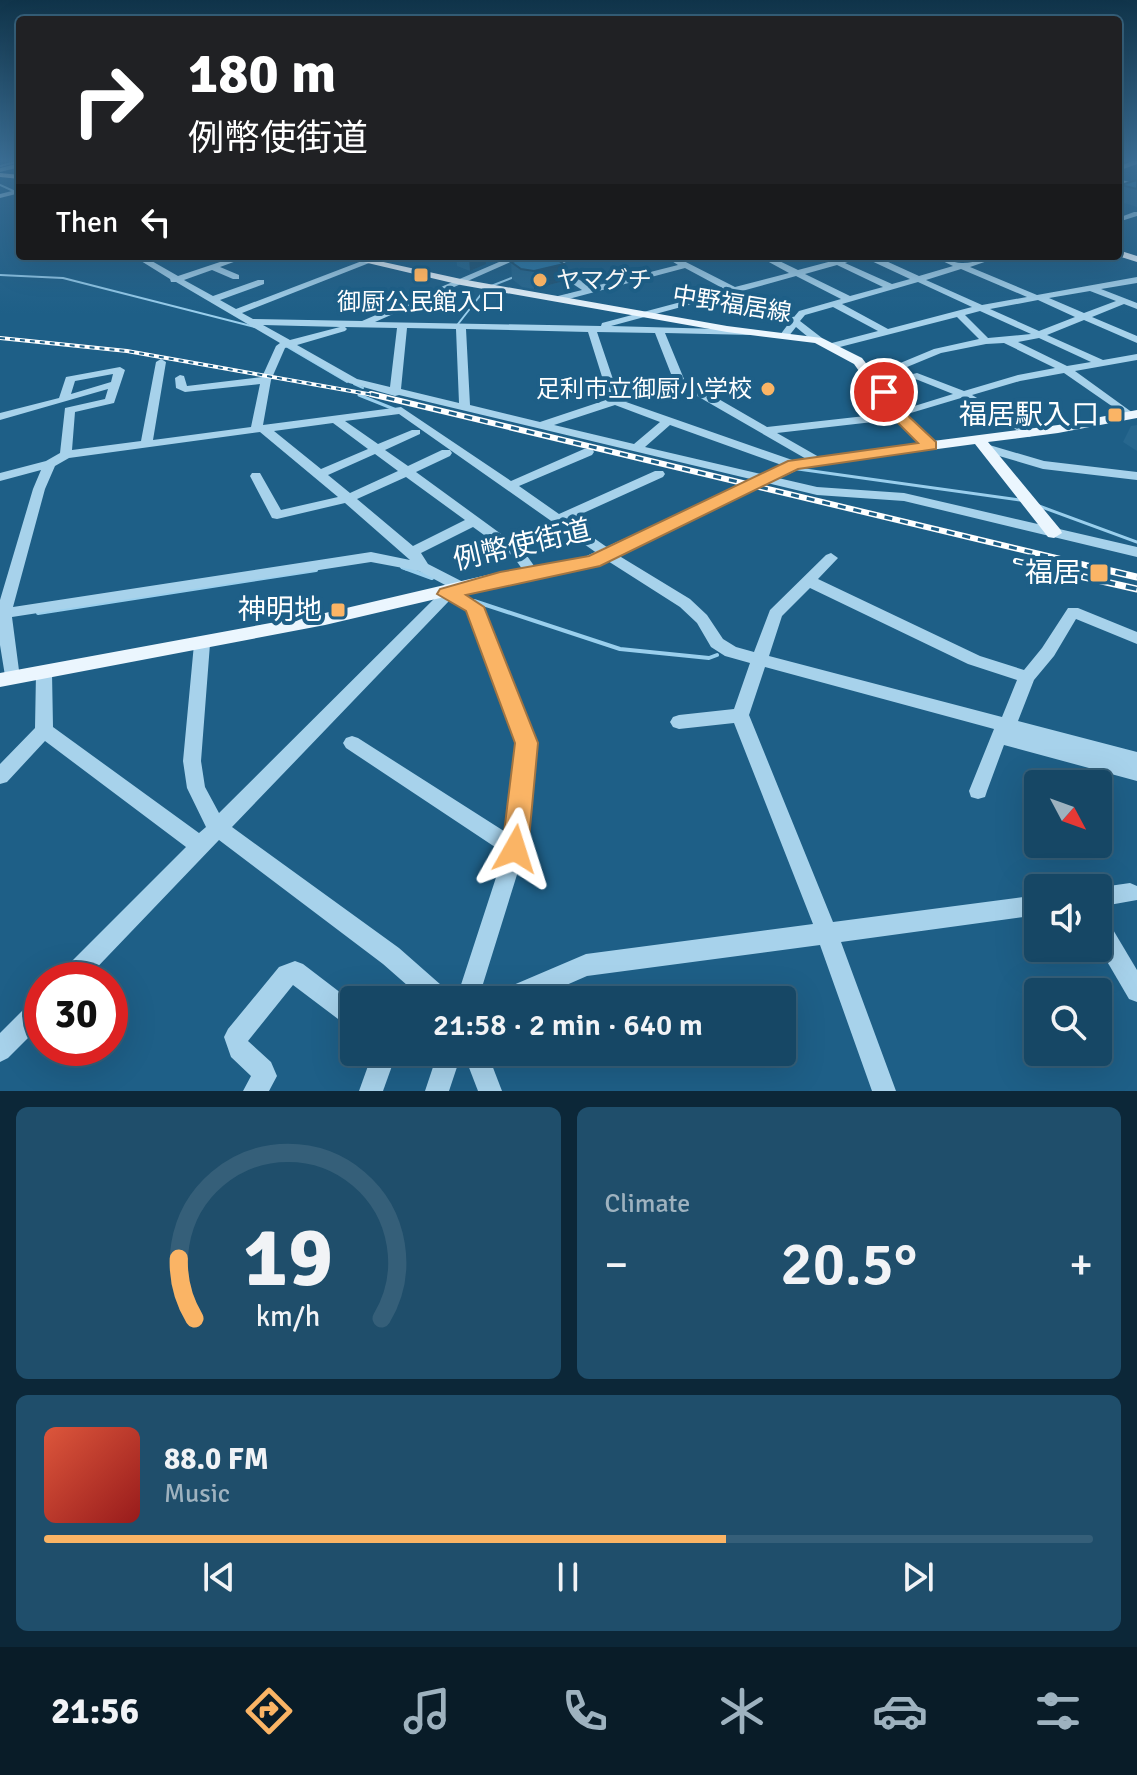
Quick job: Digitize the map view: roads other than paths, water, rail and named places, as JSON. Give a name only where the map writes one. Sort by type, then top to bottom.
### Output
[{"type":"main road","name":"中野福居線","points":[[365,260],[461,282],[752,332],[818,340],[858,361],[898,415],[930,446]]},
{"type":"main road","name":"例幣使街道","points":[[6,679],[202,644],[584,564],[765,478],[794,465],[815,460],[930,446],[982,444],[1133,414]]},
{"type":"main road","points":[[982,444],[1054,533]]},
{"type":"street","points":[[143,260],[345,378],[395,393],[817,491],[904,497],[1137,552]]},
{"type":"street","points":[[174,280],[234,260]]},
{"type":"street","points":[[490,260],[502,264]]},
{"type":"street","points":[[261,429],[266,380],[281,346],[358,325],[511,260]]},
{"type":"street","points":[[565,260],[550,266],[590,291]]},
{"type":"street","points":[[677,260],[795,322],[818,340]]},
{"type":"street","points":[[769,260],[849,299]]},
{"type":"street","points":[[590,330],[845,260]]},
{"type":"street","points":[[878,260],[1101,363]]},
{"type":"street","points":[[946,260],[1137,340]]},
{"type":"street","points":[[785,335],[802,313],[984,260]]},
{"type":"street","points":[[234,313],[370,261]]},
{"type":"street","points":[[837,262],[891,287]]},
{"type":"street","points":[[561,298],[686,265]]},
{"type":"street","points":[[212,267],[236,277]]},
{"type":"street","points":[[832,346],[984,307],[1137,280]]},
{"type":"street","points":[[211,300],[261,282]]},
{"type":"street","points":[[1091,287],[1137,306]]},
{"type":"street","points":[[873,378],[925,355],[986,341],[1030,338],[1124,301]]},
{"type":"street","points":[[834,304],[887,332]]},
{"type":"street","points":[[959,314],[986,341]]},
{"type":"street","points":[[250,322],[752,332]]},
{"type":"street","points":[[395,393],[402,326]]},
{"type":"street","points":[[465,327],[468,409]]},
{"type":"street","points":[[590,330],[614,401]]},
{"type":"street","points":[[660,332],[679,381],[815,460]]},
{"type":"street","points":[[1007,341],[1065,369],[1133,414]]},
{"type":"street","points":[[766,431],[898,415],[960,393],[1065,369],[1137,357]]},
{"type":"street","points":[[146,445],[161,362]]},
{"type":"street","points":[[64,400],[70,379],[120,370],[110,401],[69,410],[66,455]]},
{"type":"street","points":[[917,376],[960,393],[1029,433]]},
{"type":"street","points":[[180,378],[180,386],[185,389],[266,380]]},
{"type":"street","points":[[542,425],[679,381]]},
{"type":"street","points":[[0,417],[114,384]]},
{"type":"street","points":[[614,401],[794,465]]},
{"type":"street","points":[[0,477],[50,464],[66,455],[401,410],[693,610],[722,648],[1003,730],[1137,773]]},
{"type":"street","points":[[335,419],[518,553],[532,573]]},
{"type":"street","points":[[636,448],[668,421]]},
{"type":"street","points":[[261,429],[350,498],[412,552],[423,567],[475,607],[526,743],[515,849],[471,986]]},
{"type":"street","points":[[320,474],[416,432]]},
{"type":"street","points":[[982,444],[1043,465],[1137,476]]},
{"type":"street","points":[[512,485],[588,452]]},
{"type":"street","points":[[256,476],[277,515],[350,498],[446,453]]},
{"type":"street","points":[[6,679],[3,618],[39,489],[50,464]]},
{"type":"street","points":[[558,519],[659,474]]},
{"type":"street","points":[[412,552],[474,521]]},
{"type":"street","points":[[3,618],[371,557],[423,567]]},
{"type":"street","points":[[831,558],[775,614],[740,715],[828,936],[884,1091]]},
{"type":"street","points":[[809,581],[974,660],[1027,677]]},
{"type":"street","points":[[86,962],[198,844],[455,590]]},
{"type":"street","points":[[978,791],[1027,677],[1048,652],[1073,612],[1137,638]]},
{"type":"street","points":[[202,644],[192,761],[196,788],[216,826],[391,956],[425,986]]},
{"type":"street","points":[[0,776],[44,730],[44,673]]},
{"type":"street","points":[[679,722],[740,715]]},
{"type":"street","points":[[44,730],[198,844]]},
{"type":"street","points":[[1003,730],[1137,760]]},
{"type":"street","points":[[352,743],[515,849]]},
{"type":"street","points":[[1112,895],[1130,893]]},
{"type":"street","points":[[537,986],[586,965],[828,936],[1024,907]]},
{"type":"street","points":[[1112,949],[1137,991]]},
{"type":"street","points":[[255,1091],[265,1076],[263,1070],[240,1050],[236,1037],[287,975],[295,972],[340,1006]]},
{"type":"street","points":[[0,1050],[24,1025]]},
{"type":"street","points":[[371,1091],[380,1066]]},
{"type":"street","points":[[437,1091],[445,1066]]},
{"type":"street","points":[[480,1066],[490,1091]]},
{"type":"waterway","points":[[0,275],[63,278],[255,327]]},
{"type":"waterway","points":[[458,324],[486,288],[514,277]]},
{"type":"waterway","points":[[284,345],[347,382]]},
{"type":"waterway","points":[[354,384],[363,388]]},
{"type":"waterway","points":[[359,395],[394,409]]},
{"type":"waterway","points":[[798,469],[1020,500]]},
{"type":"waterway","points":[[1039,506],[1137,542]]},
{"type":"waterway","points":[[406,569],[402,567],[432,578]]},
{"type":"waterway","points":[[38,613],[316,570]]},
{"type":"waterway","points":[[474,601],[620,649],[709,658],[717,655]]},
{"type":"railway","points":[[0,338],[127,351],[379,396]]},
{"type":"railway","points":[[371,394],[1102,569]]},
{"type":"railway","points":[[1016,561],[1049,569]]},
{"type":"railway","points":[[1040,567],[1137,589]]},
{"type":"railway","points":[[1094,567],[1137,577]]},
{"type":"place","name":"御厨公民館入口","points":[[421,275]]},
{"type":"place","name":"ヤマグチ","points":[[540,280]]},
{"type":"place","name":"足利市立御厨小学校","points":[[768,389]]},
{"type":"place","name":"福居駅入口","points":[[1115,415]]},
{"type":"place","name":"福居","points":[[1099,573]]},
{"type":"place","name":"神明地","points":[[338,610]]}]
